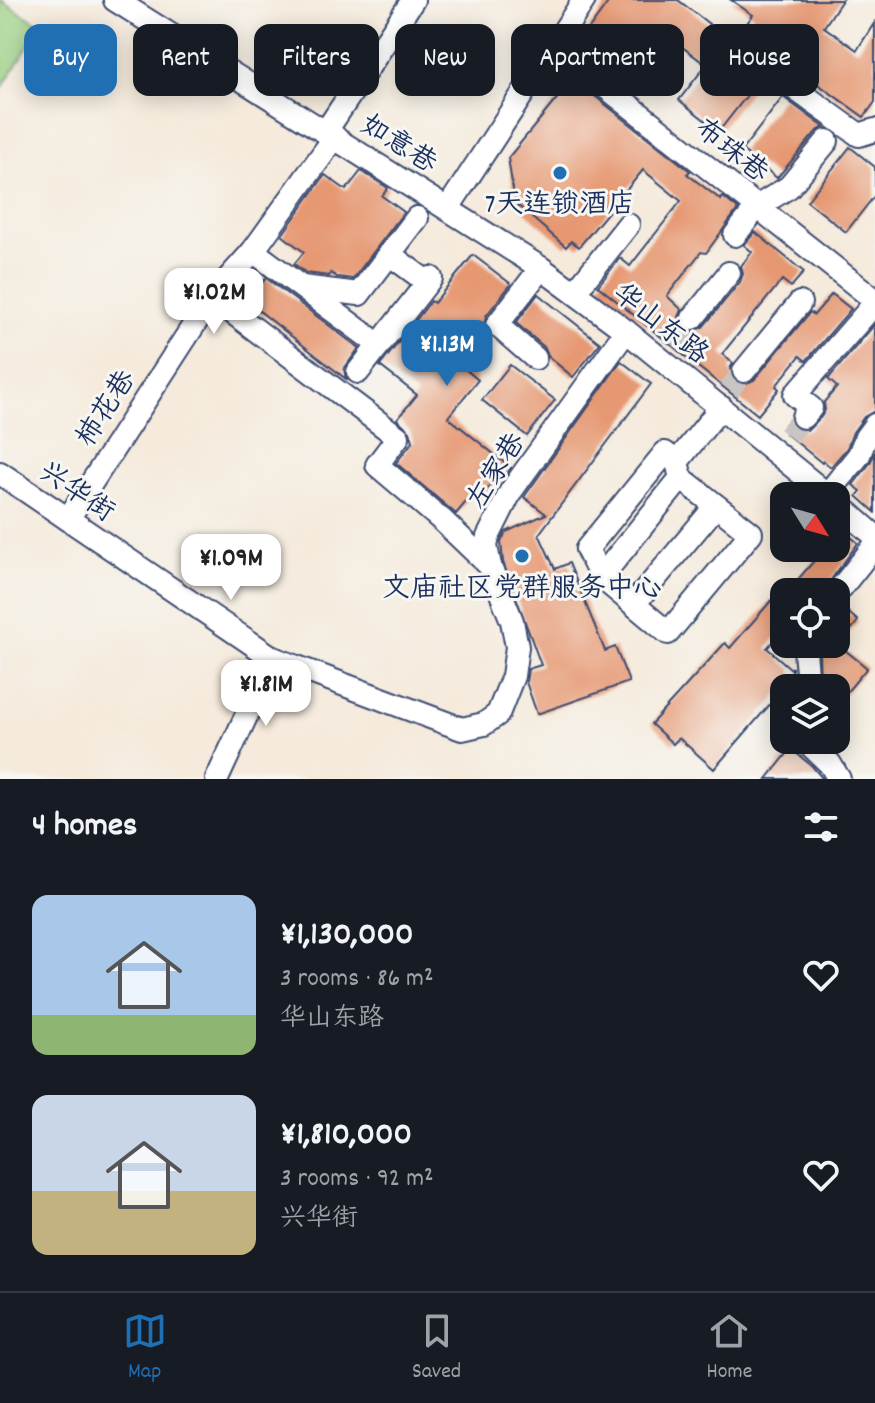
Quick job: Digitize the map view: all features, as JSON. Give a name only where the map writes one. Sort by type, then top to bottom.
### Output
[{"type":"street","name":"如意巷","points":[[115,0],[448,208]]},
{"type":"street","name":"柿花巷","points":[[68,519],[212,297],[253,251],[413,0]]},
{"type":"street","points":[[568,24],[584,0]]},
{"type":"street","points":[[448,208],[521,96]]},
{"type":"street","name":"布珠巷","points":[[618,96],[875,301]]},
{"type":"street","points":[[805,96],[859,135],[875,130]]},
{"type":"street","points":[[735,235],[758,206],[789,187],[827,141]]},
{"type":"street","name":"华山东路","points":[[448,208],[541,268],[626,331],[668,357],[782,444],[816,482]]},
{"type":"street","points":[[301,287],[359,294],[417,218]]},
{"type":"street","points":[[575,292],[628,225]]},
{"type":"street","points":[[253,251],[379,345]]},
{"type":"street","points":[[358,372],[429,280],[389,254]]},
{"type":"street","points":[[535,358],[497,325],[541,268]]},
{"type":"street","points":[[693,318],[729,273]]},
{"type":"street","points":[[212,297],[398,437],[377,465],[490,566]]},
{"type":"street","points":[[803,417],[811,408],[795,395],[875,301]]},
{"type":"street","points":[[744,371],[800,303]]},
{"type":"street","name":"左家巷","points":[[462,729],[484,724],[498,714],[513,676],[517,647],[512,621],[490,566],[486,546],[488,537],[511,491],[626,331]]},
{"type":"street","points":[[659,387],[668,357]]},
{"type":"street","points":[[679,470],[722,400]]},
{"type":"street","points":[[840,482],[875,425]]},
{"type":"street","points":[[665,453],[716,506],[751,533],[668,633],[601,577],[587,549],[665,453]]},
{"type":"street","name":"兴华街","points":[[0,473],[273,658],[462,729]]},
{"type":"street","points":[[634,604],[716,506]]},
{"type":"street","name":"华山东路","points":[[850,514],[875,536]]},
{"type":"street","points":[[849,578],[875,545]]},
{"type":"street","points":[[217,779],[273,658]]},
{"type":"street","points":[[820,754],[839,779]]},
{"type":"green space","points":[[0,0],[39,24],[24,24],[24,52],[0,91]]},
{"type":"building","points":[[610,0],[678,0],[709,24],[700,24],[700,60],[684,48],[684,24],[592,24]]},
{"type":"building","points":[[731,0],[842,0],[824,27],[857,50],[875,22],[875,102],[864,117],[819,85],[819,24],[746,24],[753,15]]},
{"type":"building","points":[[700,73],[700,96],[746,96],[719,131],[679,100]]},
{"type":"building","points":[[559,96],[595,96],[690,171],[687,174],[738,209],[706,253],[701,252],[667,296],[682,310],[679,317],[684,328],[692,332],[703,327],[740,282],[743,274],[741,266],[752,252],[744,245],[755,232],[804,272],[791,287],[782,280],[722,354],[733,363],[730,369],[735,381],[742,385],[754,380],[810,312],[814,315],[832,294],[851,309],[806,361],[800,356],[758,415],[598,286],[620,258],[630,266],[681,201],[643,170],[579,247],[571,241],[566,247],[515,203],[508,158]]},
{"type":"building","points":[[783,97],[824,127],[816,132],[777,178],[742,150]]},
{"type":"building","points":[[850,147],[875,167],[875,195],[846,232],[807,201]]},
{"type":"building","points":[[361,171],[388,188],[382,196],[404,212],[353,279],[331,273],[329,276],[306,273],[294,264],[304,252],[282,235],[325,175],[346,190]]},
{"type":"building","points":[[473,255],[511,284],[486,316],[484,328],[457,362],[478,380],[448,417],[511,468],[502,480],[497,477],[482,496],[475,491],[456,514],[396,463],[413,441],[410,431],[397,419],[417,395],[380,366],[431,301],[434,303]]},
{"type":"building","points":[[266,278],[359,348],[344,369],[346,379],[248,302]]},
{"type":"building","points":[[538,294],[600,343],[573,377],[516,323]]},
{"type":"building","points":[[875,324],[875,411],[864,417],[853,432],[847,448],[831,467],[785,433],[792,425],[799,430],[808,430],[821,417],[825,410],[824,402],[837,387],[828,379]]},
{"type":"building","points":[[621,361],[651,384],[539,534],[555,569],[569,563],[605,651],[615,647],[629,682],[537,714],[526,682],[528,669],[541,665],[503,562],[501,542],[506,532],[546,514],[524,497]]},
{"type":"building","points":[[510,365],[555,400],[527,436],[482,400]]},
{"type":"building","points":[[875,452],[875,512],[857,496],[861,491],[853,485]]},
{"type":"building","points":[[850,536],[858,543],[850,554]]},
{"type":"building","points":[[813,562],[844,562],[832,578],[799,578]]},
{"type":"building","points":[[770,602],[770,645],[767,648],[770,658],[778,658],[792,667],[792,674],[770,674],[770,704],[714,769],[679,738],[673,744],[651,724],[725,643],[730,648]]},
{"type":"building","points":[[850,614],[858,621],[850,631]]},
{"type":"building","points":[[850,654],[867,668],[850,688],[850,674],[820,674],[819,658],[850,658]]},
{"type":"building","points":[[787,754],[797,754],[823,779],[767,779]]},
{"type":"tunnel","points":[[671,344],[693,318]]},
{"type":"tunnel","points":[[729,390],[744,371]]},
{"type":"tunnel","points":[[788,436],[803,417]]},
{"type":"place","name":"7天连锁酒店","points":[[560,173]]},
{"type":"place","name":"文庙社区党群服务中心","points":[[522,556]]}]
